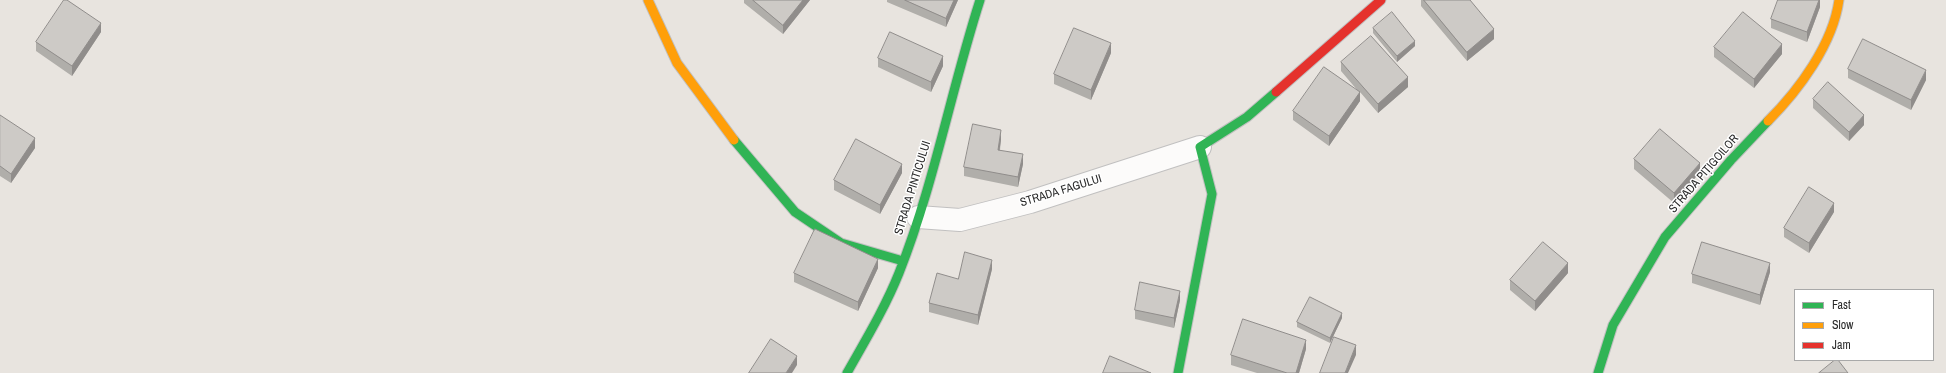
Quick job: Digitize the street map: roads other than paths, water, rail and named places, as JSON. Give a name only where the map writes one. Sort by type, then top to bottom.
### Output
[{"type":"street","points":[[648,0],[677,63],[735,140],[795,212],[841,243],[903,261]]},
{"type":"street","name":"STRADA PINTICULUI","points":[[847,373],[871,331],[903,261],[918,217],[980,0]]},
{"type":"street","name":"STRADA FAGULUI","points":[[918,217],[960,220],[1030,202],[1200,147],[1247,117],[1381,0]]},
{"type":"street","name":"STRADA PIȚIGOILOR","points":[[1598,373],[1613,325],[1665,237],[1731,160],[1786,103],[1817,59],[1837,16],[1839,0]]},
{"type":"street","points":[[1178,373],[1212,194],[1200,147]]}]
